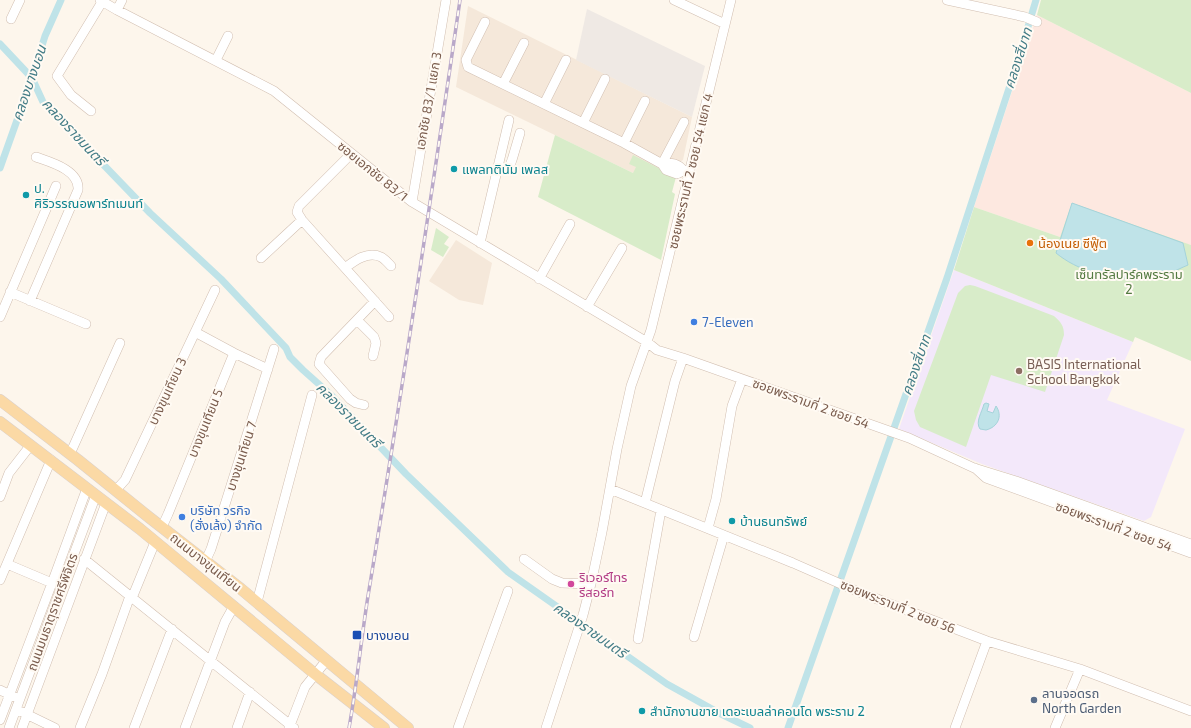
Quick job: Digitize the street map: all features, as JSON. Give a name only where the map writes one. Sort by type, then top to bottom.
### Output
[{"type":"main road","name":"ถนนบางขุนเทียน","points":[[0,400],[107,482],[205,562],[258,602],[326,661],[408,728]]},
{"type":"main road","name":"ถนนบางขุนเทียน","points":[[0,422],[155,542],[315,674],[384,728]]},
{"type":"main road","points":[[91,492],[107,482]]},
{"type":"main road","points":[[106,503],[116,490]]},
{"type":"main road","points":[[368,716],[378,704]]},
{"type":"street","points":[[10,20],[20,0]]},
{"type":"street","points":[[117,10],[122,0]]},
{"type":"street","name":"เอกชัย 83/1 แยก 3","points":[[412,202],[446,0]]},
{"type":"street","points":[[674,0],[693,4],[725,24]]},
{"type":"street","name":"ซอยพระรามที่ 2 ซอย 54 แยก 4","points":[[546,728],[583,615],[591,584],[631,386],[651,330],[670,254],[686,171],[730,0]]},
{"type":"street","points":[[947,0],[1025,17],[1037,22]]},
{"type":"street","points":[[91,111],[71,95],[57,76],[101,1]]},
{"type":"street","name":"ซอยเอกชัย 83/1","points":[[101,1],[274,91],[412,202],[647,342]]},
{"type":"street","points":[[485,22],[466,60],[468,67],[624,143],[662,164],[674,164],[686,171]]},
{"type":"street","points":[[216,60],[228,36]]},
{"type":"street","points":[[503,84],[524,43]]},
{"type":"street","points":[[544,104],[566,60]]},
{"type":"street","points":[[583,123],[605,79]]},
{"type":"street","points":[[624,143],[645,101]]},
{"type":"street","points":[[480,243],[509,120]]},
{"type":"street","points":[[662,164],[684,122]]},
{"type":"street","points":[[498,167],[505,168],[510,165],[520,133]]},
{"type":"street","points":[[351,154],[299,206],[297,212],[302,220],[389,317]]},
{"type":"street","points":[[30,301],[79,186],[72,175],[65,169],[36,157]]},
{"type":"street","points":[[0,317],[56,186]]},
{"type":"street","points":[[261,258],[302,220]]},
{"type":"street","points":[[539,279],[570,224]]},
{"type":"street","points":[[587,307],[622,248]]},
{"type":"street","points":[[345,268],[353,261],[365,256],[381,257],[391,266]]},
{"type":"street","name":"บางขุนเทียน 3","points":[[116,490],[125,480],[216,290]]},
{"type":"street","points":[[10,292],[86,324]]},
{"type":"street","points":[[364,405],[356,403],[350,399],[319,362],[321,356],[374,301]]},
{"type":"street","points":[[357,320],[374,337],[376,343],[374,356]]},
{"type":"street","points":[[195,332],[268,369]]},
{"type":"street","name":"ซอยพระรามที่ 2 ซอย 54","points":[[647,342],[657,350],[909,438],[974,468],[986,478],[1191,544]]},
{"type":"street","points":[[70,454],[120,344]]},
{"type":"street","name":"บางขุนเทียน 7","points":[[205,562],[211,549],[274,349]]},
{"type":"street","name":"บางขุนเทียน 5","points":[[162,527],[234,353]]},
{"type":"street","points":[[645,503],[675,381],[683,358]]},
{"type":"street","points":[[708,528],[716,499],[732,406],[742,379]]},
{"type":"street","points":[[258,602],[312,394]]},
{"type":"street","points":[[0,497],[9,472],[30,446]]},
{"type":"street","points":[[0,580],[50,460]]},
{"type":"street","name":"ซอยพระรามที่ 2 ซอย 56","points":[[610,488],[858,592],[986,641],[1080,669],[1191,711]]},
{"type":"street","name":"ถนนมนธาตุราชศรีพิจิตร","points":[[0,720],[52,583],[91,492]]},
{"type":"street","name":"ถนนมนธาตุราชศรีพิจิตร","points":[[8,728],[20,700],[91,492]]},
{"type":"street","name":"ถนนมนธาตุราชศรีพิจิตร","points":[[22,728],[106,503]]},
{"type":"street","points":[[638,639],[661,510]]},
{"type":"street","name":"ซอยพระรามที่ 2 ซอย 54","points":[[1089,512],[1191,553]]},
{"type":"street","points":[[694,637],[724,536]]},
{"type":"street","points":[[80,728],[131,597],[155,542]]},
{"type":"street","points":[[84,559],[211,660],[291,727],[305,687],[326,661]]},
{"type":"street","points":[[524,559],[552,579],[562,584],[591,584]]},
{"type":"street","points":[[7,564],[52,583]]},
{"type":"street","points":[[458,728],[508,591]]},
{"type":"street","points":[[185,728],[225,622],[234,606]]},
{"type":"street","points":[[134,728],[172,629]]},
{"type":"street","points":[[955,728],[986,641]]},
{"type":"street","points":[[1055,728],[1080,669]]},
{"type":"street","points":[[0,690],[30,704]]},
{"type":"street","points":[[237,728],[250,692]]},
{"type":"street","points":[[6,705],[55,728]]},
{"type":"shaded area","points":[[468,6],[692,117],[683,160],[668,168],[633,173],[456,87]]},
{"type":"shaded area","points":[[587,9],[705,66],[692,117],[576,60]]},
{"type":"shaded area","points":[[1037,15],[1191,93],[1191,245],[1183,243],[1060,237],[974,207]]},
{"type":"shaded area","points":[[456,240],[492,263],[483,305],[459,300],[429,281]]},
{"type":"shaded area","name":"BASIS International School Bangkok","points":[[954,270],[1133,342],[1107,400],[1185,429],[1151,517],[1144,521],[982,464],[899,429]]},
{"type":"green space","points":[[1041,0],[1191,0],[1191,93],[1037,15]]},
{"type":"green space","points":[[555,135],[633,173],[636,167],[629,164],[633,155],[676,177],[672,192],[675,194],[661,260],[538,197]]},
{"type":"green space","name":"เซ็นทรัลปาร์คพระราม 2","points":[[1072,203],[1191,245],[1191,361],[1135,337],[1133,342],[954,270],[974,207],[1060,237]]},
{"type":"green space","points":[[436,228],[449,237],[444,244],[449,247],[443,257],[431,250]]},
{"type":"green space","points":[[970,285],[1054,316],[1062,324],[1064,335],[1045,392],[991,375],[966,447],[920,427],[916,420],[914,411],[958,293],[965,286]]},
{"type":"water","points":[[1072,203],[1183,243],[1188,265],[1161,277],[1144,279],[1102,275],[1073,264],[1056,253]]},
{"type":"water","points":[[984,404],[989,404],[987,411],[993,413],[996,406],[999,417],[994,426],[986,430],[980,429],[978,423]]},
{"type":"waterway","name":"คลองบางบอน","points":[[0,168],[32,78],[45,36],[61,0]]},
{"type":"waterway","name":"คลองสี่บาท","points":[[788,728],[947,278],[1015,70],[1036,0]]},
{"type":"waterway","name":"คลองราชมนตรี","points":[[0,44],[32,78],[43,102],[150,213],[221,279],[286,348],[290,357],[331,395],[406,474],[508,572],[667,684],[721,714],[750,728]]},
{"type":"railway","points":[[349,728],[368,596],[416,298],[460,0]]},
{"type":"place","name":"แพลทตินัม เพลส","points":[[454,169]]},
{"type":"place","name":"ป. ศิริวรรณอพาร์ทเมนท์","points":[[26,195]]},
{"type":"place","name":"น้องเนย ซีฟู๊ต","points":[[1030,243]]},
{"type":"place","name":"7-Eleven","points":[[694,322]]},
{"type":"place","name":"BASIS International School Bangkok","points":[[1019,371]]},
{"type":"place","name":"บริษัท วรกิจ (ฮั่งเล้ง) จำกัด","points":[[182,517]]},
{"type":"place","name":"บ้านธนทรัพย์","points":[[732,521]]},
{"type":"place","name":"ริเวอร์ไทร รีสอร์ท","points":[[571,584]]},
{"type":"place","name":"บางบอน","points":[[357,635]]},
{"type":"place","name":"ลานจอดรถ North Garden","points":[[1034,700]]},
{"type":"place","name":"สำนักงานขาย เดอะเบลล่าคอนโด พระราม 2","points":[[642,711]]}]
